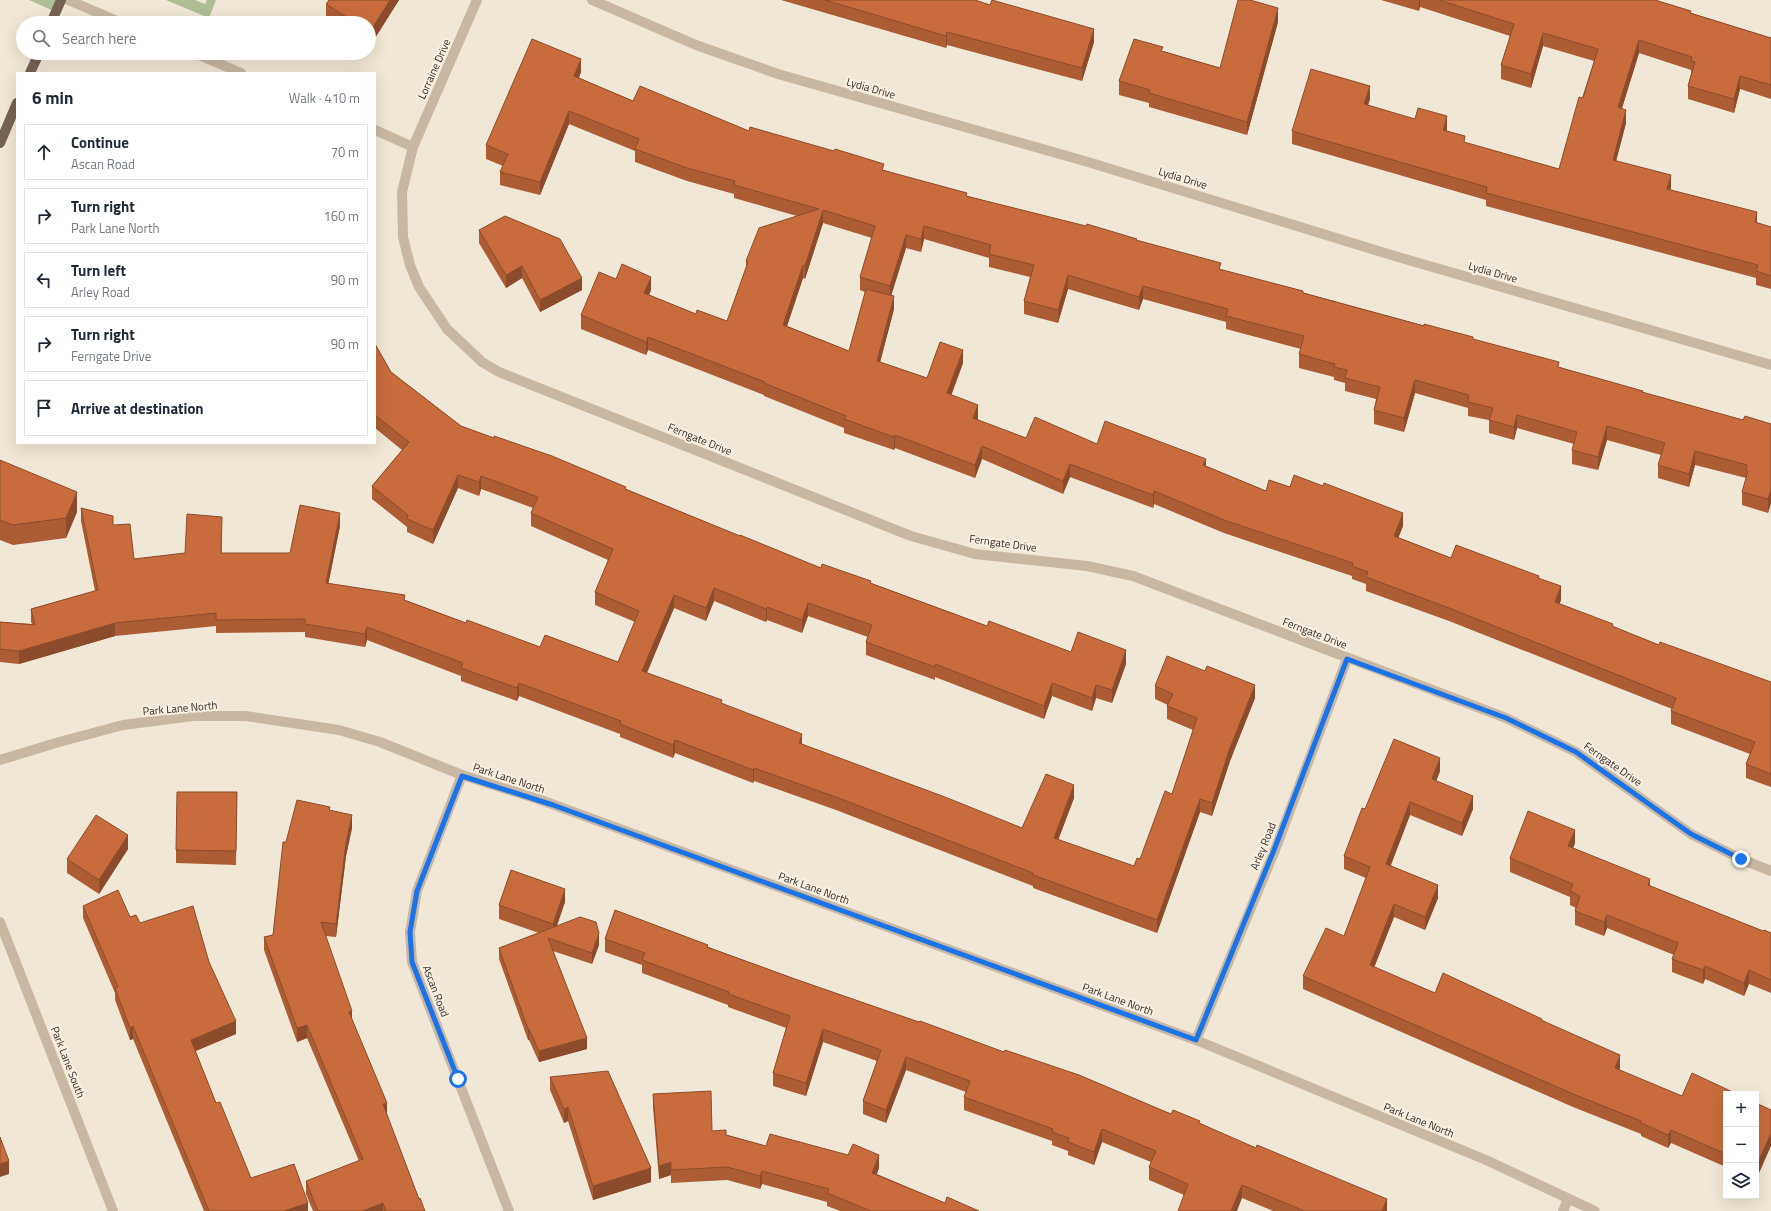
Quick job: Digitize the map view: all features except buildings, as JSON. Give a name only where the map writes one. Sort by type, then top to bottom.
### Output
[{"type":"main road","points":[[55,16],[61,0]]},
{"type":"main road","points":[[30,72],[36,60]]},
{"type":"main road","points":[[0,143],[16,105]]},
{"type":"street","points":[[68,0],[106,16]]},
{"type":"street","name":"Lorraine Drive","points":[[413,147],[477,0]]},
{"type":"street","name":"Lydia Drive","points":[[592,0],[696,45],[778,74],[1088,162],[1398,257],[1771,365]]},
{"type":"street","points":[[210,60],[239,72]]},
{"type":"street","points":[[376,130],[413,147]]},
{"type":"street","name":"Ferngate Drive","points":[[413,147],[402,192],[403,237],[410,265],[419,286],[447,329],[482,362],[499,372],[911,536],[975,554],[1087,566],[1133,576],[1347,659],[1506,718],[1576,752],[1691,834],[1741,859],[1771,871]]},
{"type":"street","name":"Arley Road","points":[[1196,1040],[1274,850],[1347,659]]},
{"type":"street","name":"Park Lane North","points":[[0,760],[123,725],[193,716],[246,716],[340,730],[380,742],[462,776],[553,805],[1196,1040],[1486,1160],[1595,1211]]},
{"type":"street","name":"Ascan Road","points":[[462,776],[417,891],[410,932],[412,962],[509,1211]]},
{"type":"street","name":"Park Lane South","points":[[0,922],[113,1211]]},
{"type":"street","points":[[1564,1211],[1568,1199]]},
{"type":"green space","points":[[29,0],[61,0],[56,12]]},
{"type":"green space","points":[[166,0],[195,0],[205,4],[207,0],[216,0],[210,16],[204,16]]},
{"type":"route","points":[[458,1079],[412,962],[410,932],[417,891],[462,776],[553,805],[1196,1040],[1274,850],[1347,659],[1506,718],[1576,752],[1691,834],[1741,859]]}]
